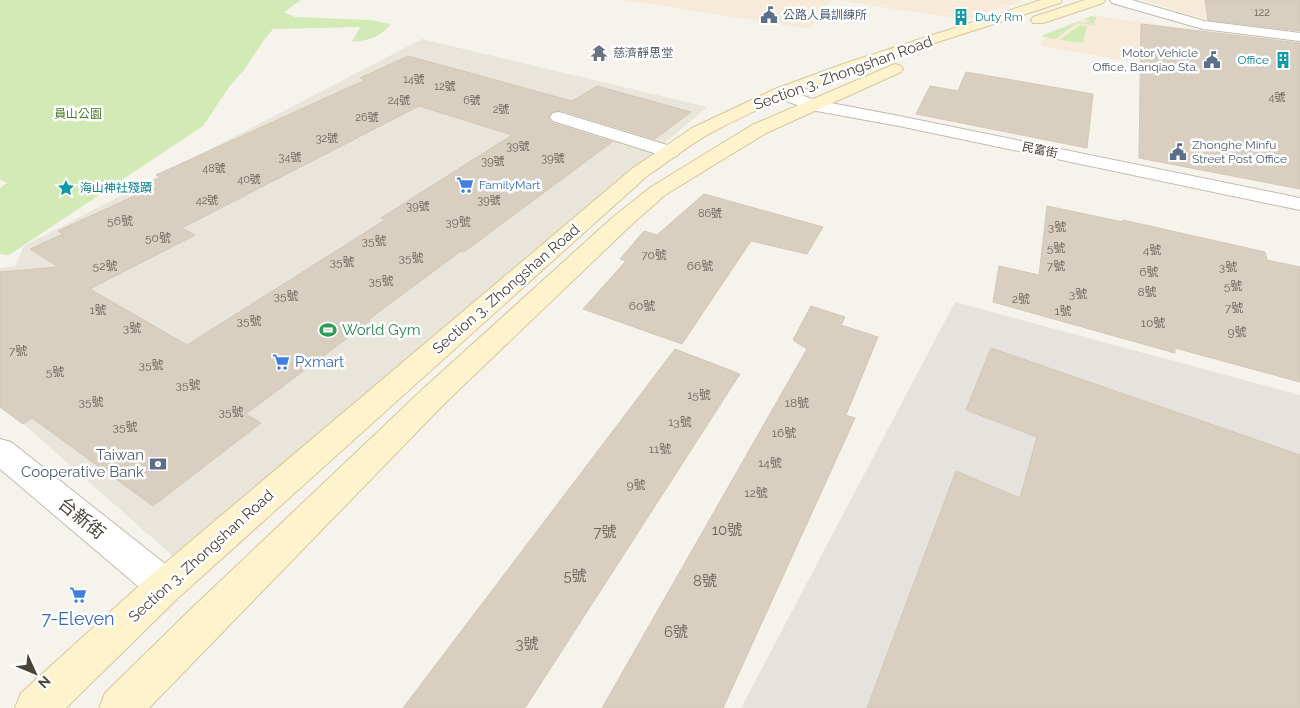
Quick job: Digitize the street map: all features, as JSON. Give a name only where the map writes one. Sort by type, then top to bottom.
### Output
[{"type":"main road","name":"Section 3, Zhongshan Road","points":[[36,708],[165,586],[640,172],[699,132],[781,93],[852,66],[1055,0]]},
{"type":"main road","name":"Section 3, Zhongshan Road","points":[[120,708],[206,620],[435,395],[621,222],[658,191],[759,129],[811,105],[914,62],[1098,0]]},
{"type":"street","points":[[1117,0],[1203,25],[1300,38]]},
{"type":"street","name":"民富街","points":[[781,93],[811,105],[899,120],[1300,204]]},
{"type":"street","points":[[559,117],[670,152]]},
{"type":"street","name":"台新街","points":[[0,451],[165,586]]},
{"type":"shaded area","name":"公路人員訓練所","points":[[623,0],[832,0],[810,29]]},
{"type":"shaded area","name":"公路人員訓練所","points":[[836,0],[1018,0],[1024,1],[966,20]]},
{"type":"shaded area","points":[[1142,0],[1300,0],[1300,31],[1203,19]]},
{"type":"shaded area","name":"Motor Vehicle Office, Banqiao Sta.","points":[[1094,15],[1300,46],[1205,74],[1040,46],[1044,38],[1041,36]]},
{"type":"shaded area","points":[[422,39],[707,107],[176,559],[0,403],[0,268],[15,266],[24,246]]},
{"type":"shaded area","points":[[955,302],[1300,395],[1300,708],[741,708]]},
{"type":"green space","name":"員山公園","points":[[0,0],[301,0],[284,12],[295,17],[371,20],[391,24],[374,37],[352,42],[360,27],[273,29],[244,70],[229,87],[203,126],[9,255],[0,254],[0,188],[7,183],[0,180]]},
{"type":"green space","points":[[1091,16],[1096,17],[1094,25],[1077,23],[1055,39],[1041,36],[1077,22],[1084,23],[1090,21],[1085,19]]},
{"type":"green space","points":[[1080,25],[1087,26],[1083,43],[1060,40]]},
{"type":"building","points":[[1205,0],[1300,0],[1300,31],[1208,20]]},
{"type":"building","points":[[1141,24],[1300,43],[1300,189],[1139,158]]},
{"type":"building","points":[[408,56],[572,101],[597,86],[691,112],[655,139],[560,110],[552,112],[548,117],[552,123],[612,142],[464,252],[461,251],[368,320],[370,321],[246,414],[261,423],[153,506],[32,418],[23,424],[0,407],[0,272],[58,267],[30,249],[63,234],[58,231],[141,193],[134,190],[161,177],[156,175],[365,80],[360,78]],"holes":[[[419,106],[512,135],[381,218],[385,220],[187,345],[90,289],[195,235],[182,228]]]},
{"type":"building","points":[[966,72],[1093,94],[1087,148],[916,114],[930,86],[958,91]]},
{"type":"building","points":[[704,194],[823,227],[807,254],[751,241],[682,344],[583,309],[626,261],[620,259],[644,231],[657,235]]},
{"type":"building","points":[[1047,206],[1123,222],[1123,220],[1265,252],[1267,260],[1300,267],[1300,382],[1175,348],[1175,353],[993,302],[999,266],[1039,275]]},
{"type":"building","points":[[811,306],[845,317],[841,325],[878,337],[846,415],[855,418],[723,708],[602,708],[807,349],[793,340]]},
{"type":"building","points":[[991,348],[1300,455],[1300,708],[867,708],[956,471],[1020,498],[1037,437],[966,410]]},
{"type":"building","points":[[675,349],[740,374],[525,708],[403,708]]},
{"type":"place","name":"公路人員訓練所","points":[[769,15]]},
{"type":"place","name":"Duty Rm","points":[[961,17]]},
{"type":"place","name":"慈濟靜思堂","points":[[599,53]]},
{"type":"place","name":"Motor Vehicle Office, Banqiao Sta.","points":[[1212,60]]},
{"type":"place","name":"Office","points":[[1283,60]]},
{"type":"place","name":"Zhonghe Minfu Street Post Office","points":[[1178,152]]},
{"type":"place","name":"FamilyMart","points":[[465,185]]},
{"type":"place","name":"海山神社殘蹟","points":[[66,188]]},
{"type":"place","name":"World Gym","points":[[328,330]]},
{"type":"place","name":"Pxmart","points":[[281,362]]},
{"type":"place","name":"Taiwan Cooperative Bank","points":[[158,464]]},
{"type":"place","name":"7-Eleven","points":[[78,595]]}]
